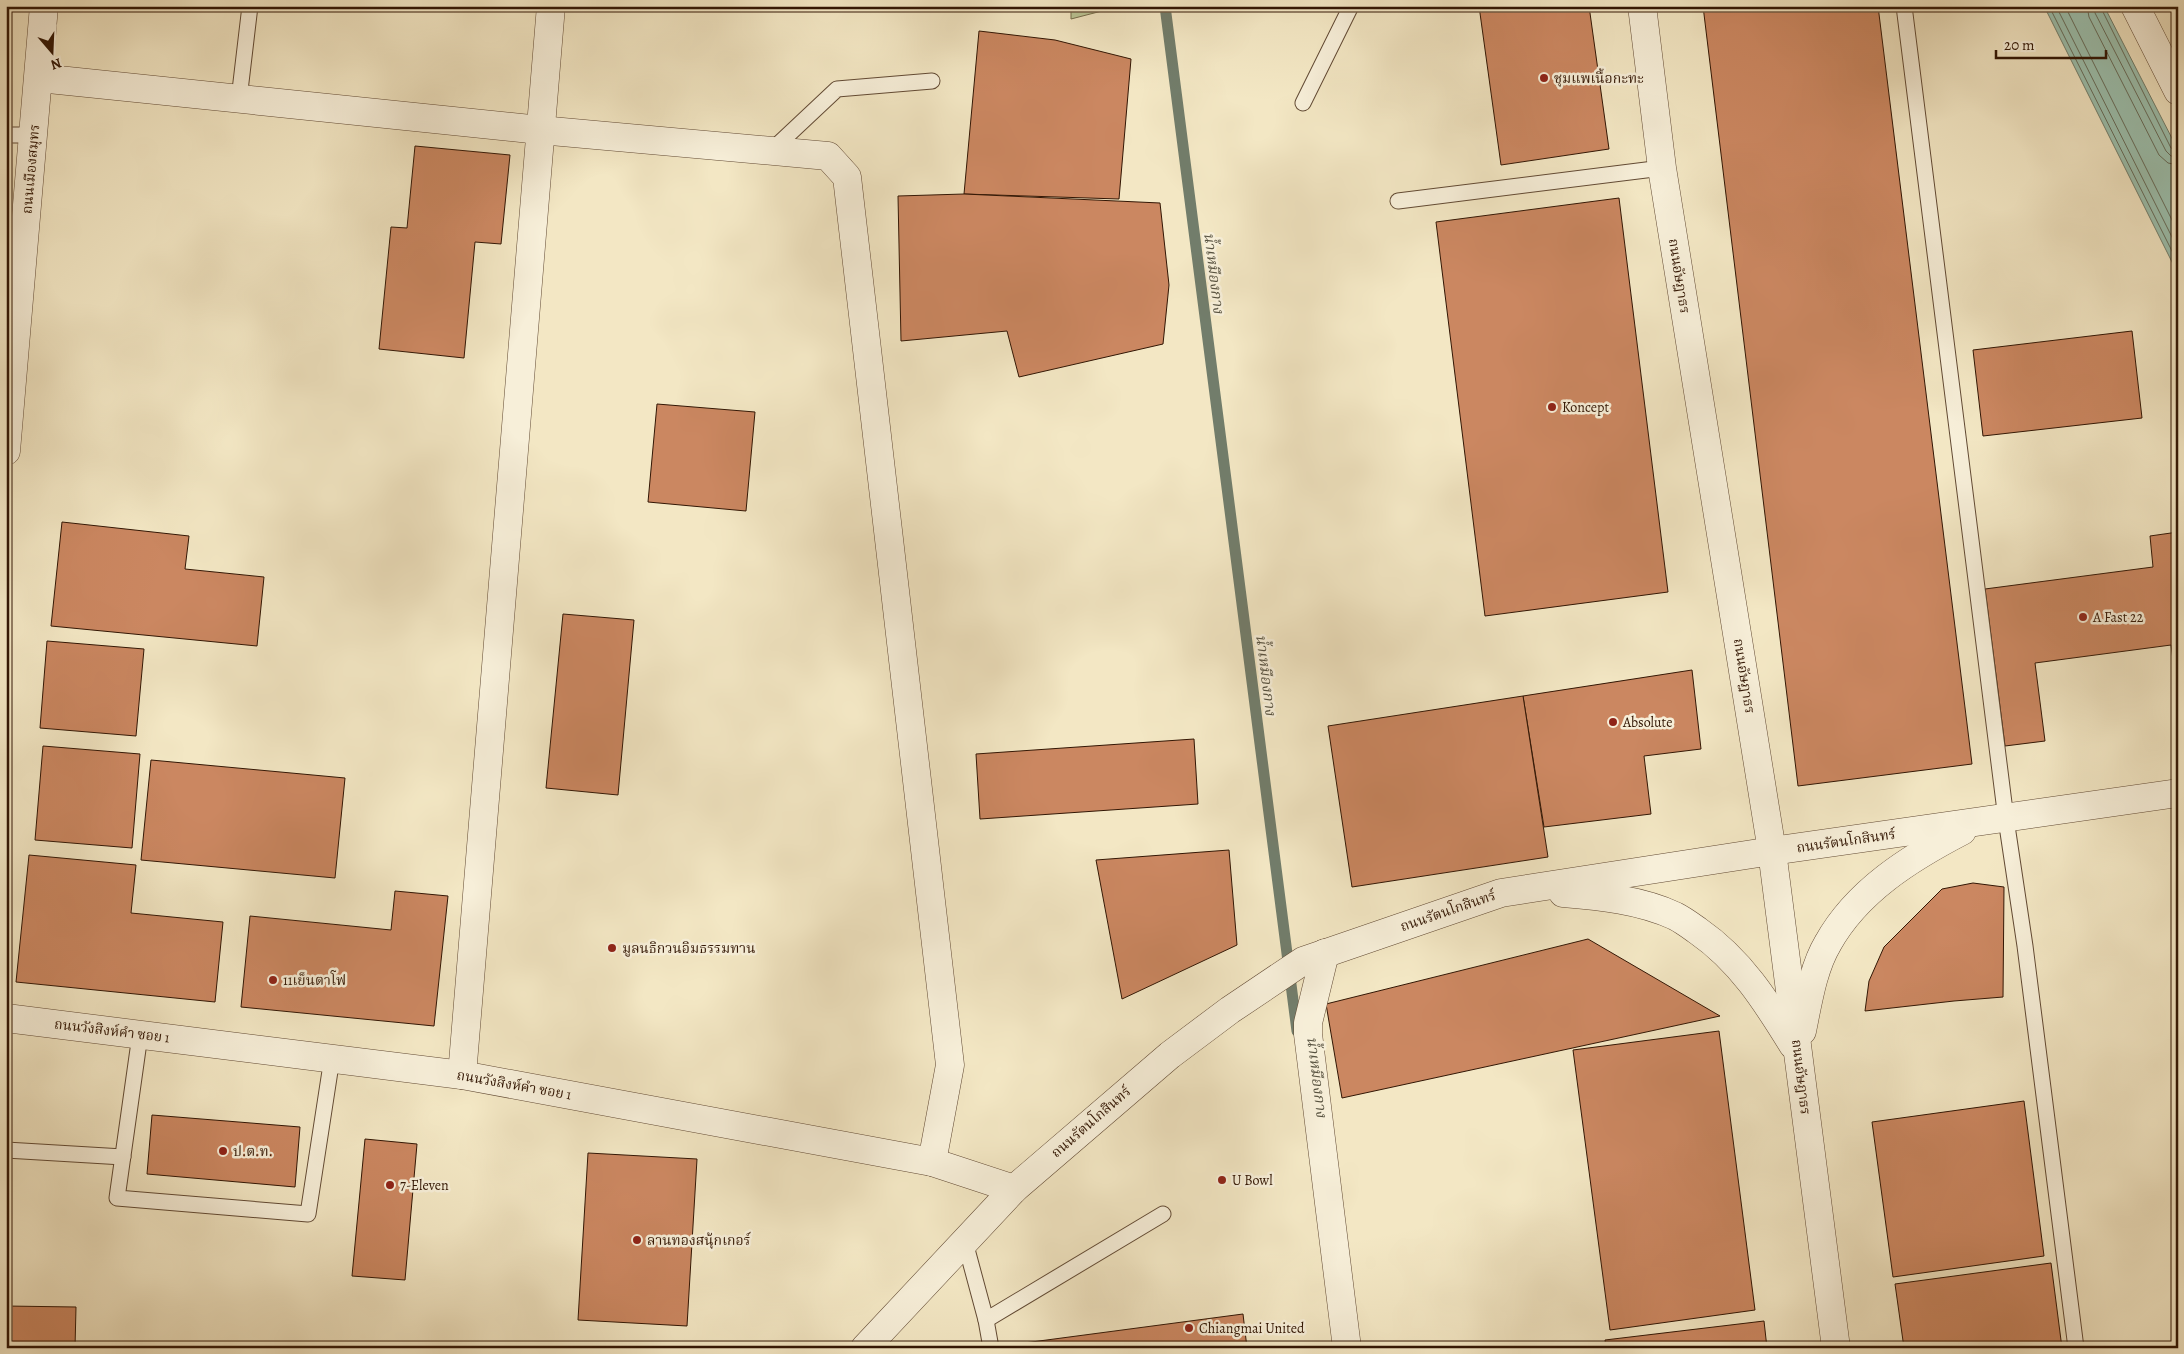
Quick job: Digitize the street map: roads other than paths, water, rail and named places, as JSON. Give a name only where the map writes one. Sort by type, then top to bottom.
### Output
[{"type":"street","name":"ถนนเมืองสมุทร","points":[[6,451],[10,364],[34,135],[44,6]]},
{"type":"street","points":[[462,1075],[550,6]]},
{"type":"street","name":"ถนนอัษฎาธร","points":[[1642,6],[1662,168],[1772,851],[1836,1348]]},
{"type":"street","points":[[2134,6],[2167,44],[2178,91]]},
{"type":"street","points":[[38,78],[540,130],[828,156],[847,177],[950,1064],[932,1162]]},
{"type":"street","name":"ถนนรัตนโกสินทร์","points":[[865,1348],[1014,1189],[1181,1046],[1230,1010],[1314,957],[1501,893],[1772,851],[1979,823],[2178,793]]},
{"type":"street","points":[[1798,1052],[1807,1004],[1816,974],[1827,944],[1842,920],[1874,887],[1921,853],[1979,823]]},
{"type":"street","points":[[1522,890],[1583,894],[1634,903],[1676,916],[1709,939],[1735,962],[1760,991],[1798,1052]]},
{"type":"street","points":[[1314,957],[1308,1034],[1347,1348]]},
{"type":"street","name":"ถนนวังสิงห์คำ ซอย 1","points":[[6,1018],[462,1075],[932,1162],[1014,1189]]},
{"type":"lane","points":[[239,99],[250,6]]},
{"type":"lane","points":[[1303,103],[1351,6]]},
{"type":"lane","points":[[1904,6],[2006,819],[2025,946],[2076,1348]]},
{"type":"lane","points":[[771,151],[836,89],[932,81]]},
{"type":"lane","points":[[6,135],[34,135]]},
{"type":"lane","points":[[1398,202],[1662,168]]},
{"type":"lane","points":[[140,1035],[117,1198],[308,1214],[332,1058]]},
{"type":"lane","points":[[6,1150],[123,1157]]},
{"type":"lane","points":[[986,1320],[1163,1214]]},
{"type":"lane","points":[[965,1242],[986,1320],[991,1348]]},
{"type":"water","points":[[2044,6],[2104,6],[2178,150],[2178,274]]},
{"type":"waterway","name":"น้ำเหมืองกาง","points":[[1165,6],[1297,1031]]},
{"type":"place","name":"ชุมแพเนื้อกะทะ","points":[[1544,78]]},
{"type":"place","name":"Koncept","points":[[1552,407]]},
{"type":"place","name":"A Fast 22","points":[[2083,617]]},
{"type":"place","name":"Absolute","points":[[1613,722]]},
{"type":"place","name":"มูลนธิกวนอิมธรรมทาน","points":[[612,948]]},
{"type":"place","name":"11เย็นตาโฟ","points":[[273,980]]},
{"type":"place","name":"ป.ต.ท.","points":[[223,1151]]},
{"type":"place","name":"U Bowl","points":[[1222,1180]]},
{"type":"place","name":"7-Eleven","points":[[390,1185]]},
{"type":"place","name":"ลานทองสนุ้กเกอร์","points":[[637,1240]]},
{"type":"place","name":"Chiangmai United","points":[[1189,1328]]}]
